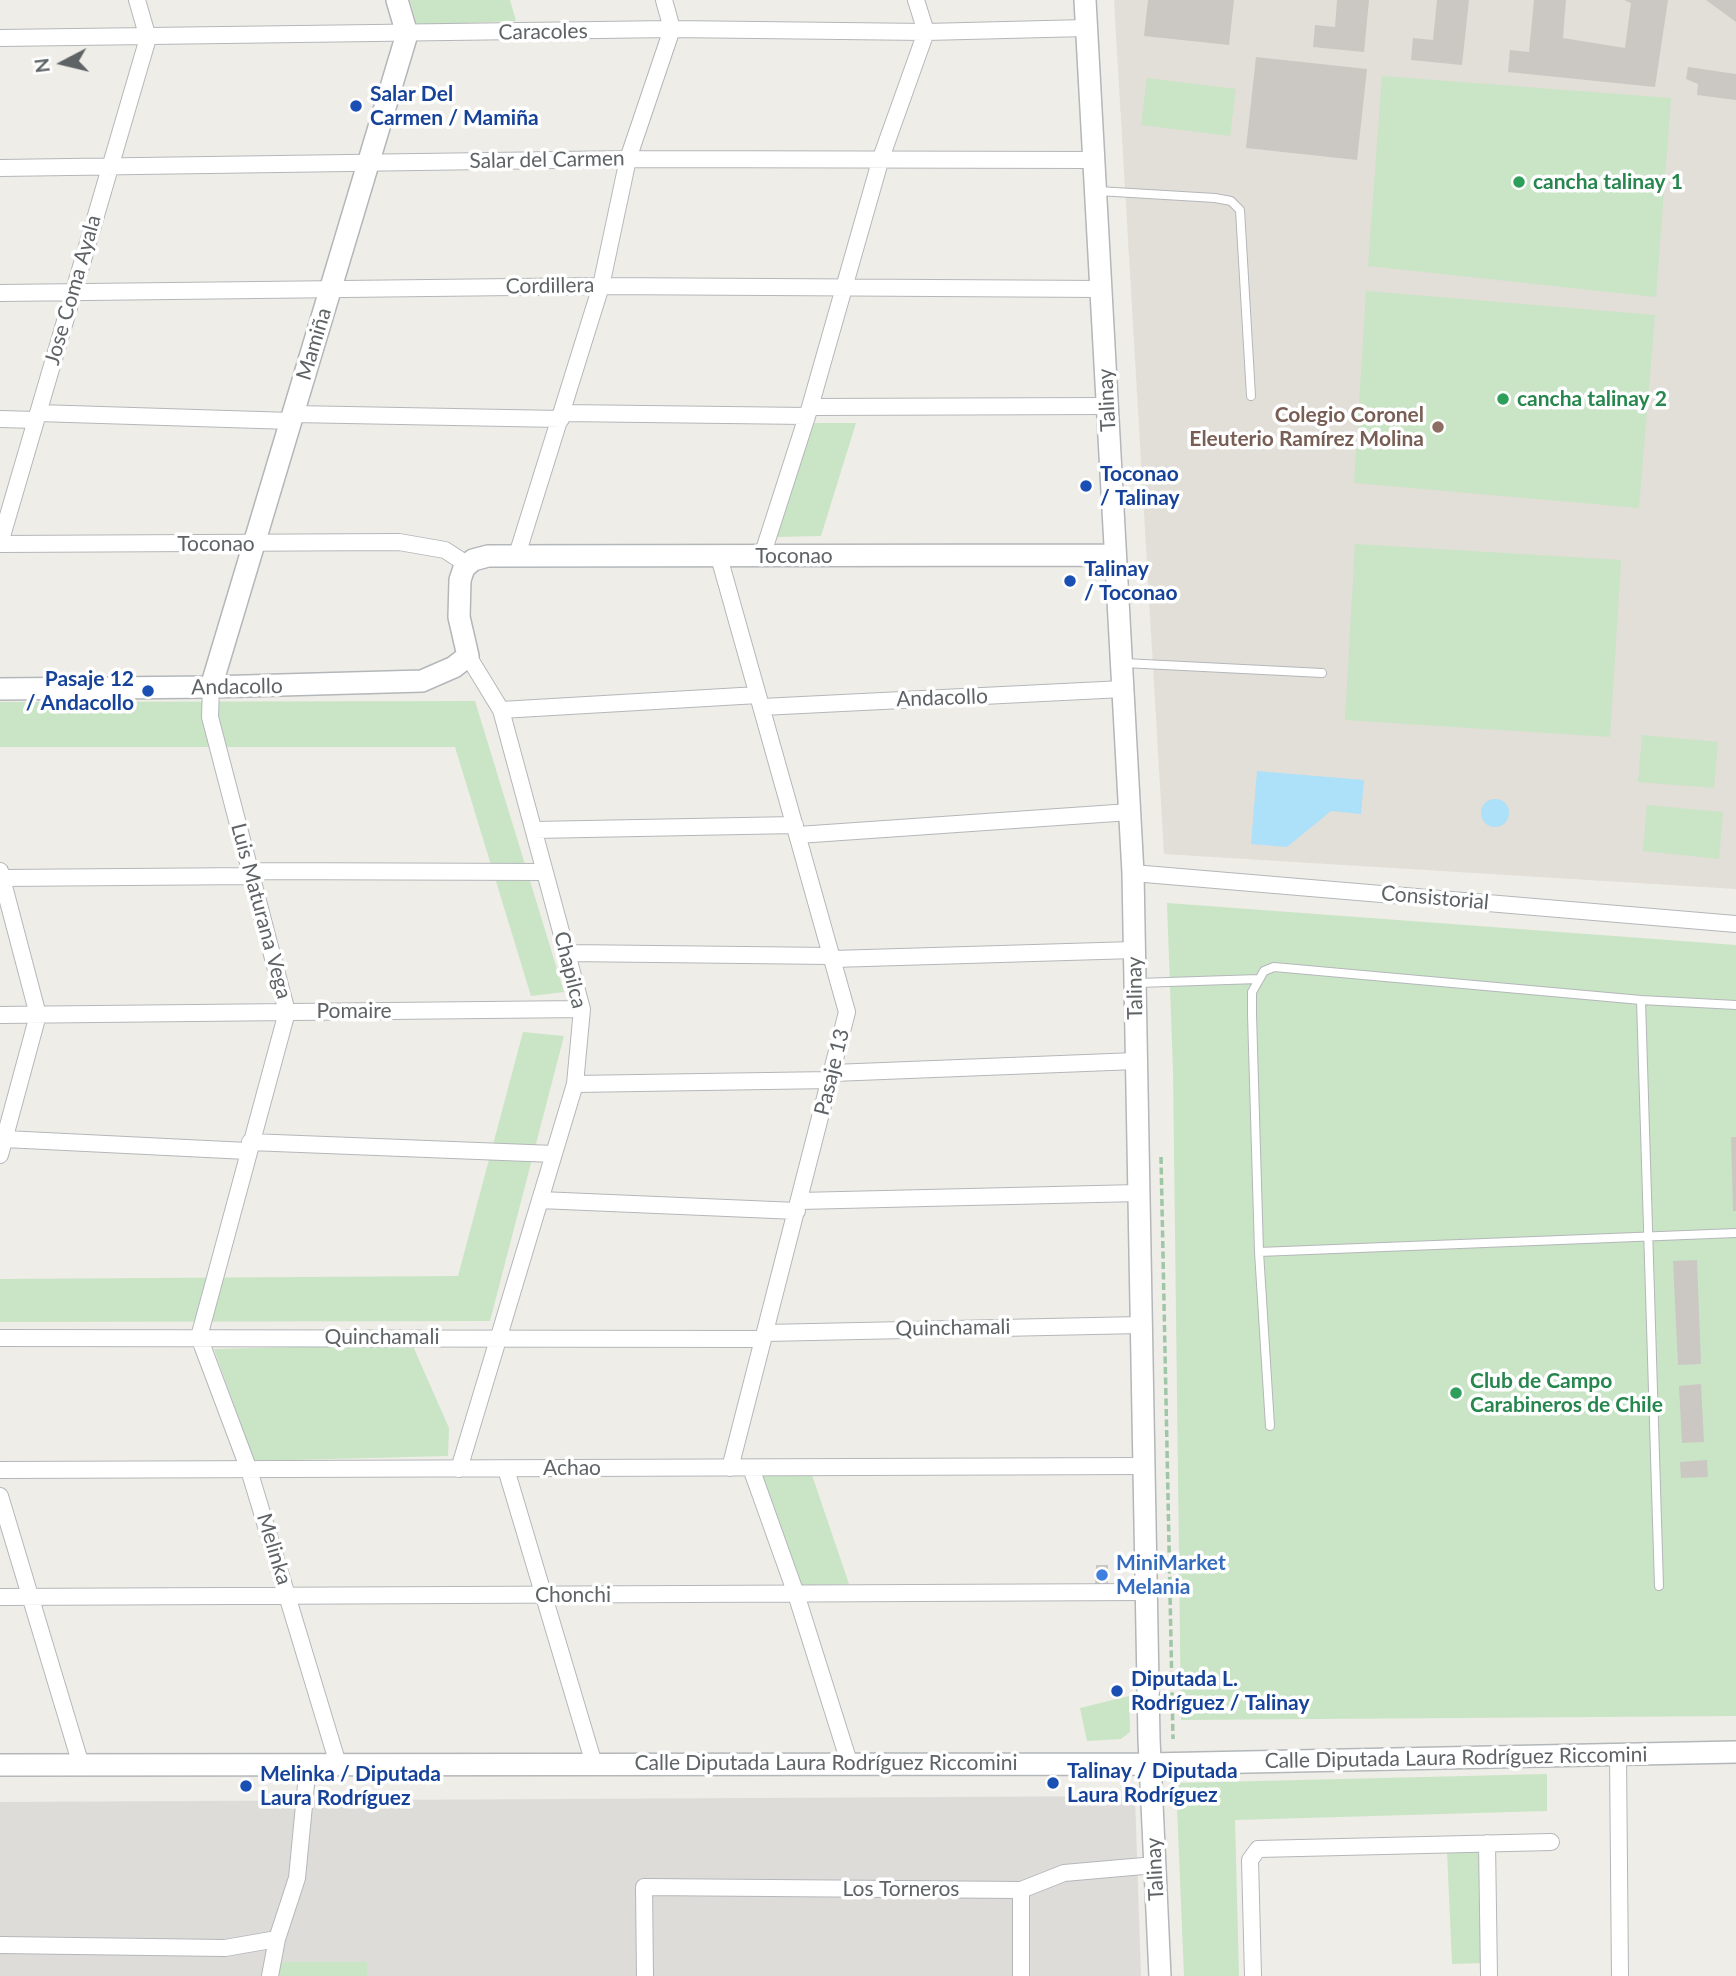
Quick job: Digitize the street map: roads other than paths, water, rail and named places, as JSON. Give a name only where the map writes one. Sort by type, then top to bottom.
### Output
[{"type":"street","points":[[137,0],[148,38]]},
{"type":"street","points":[[397,0],[407,34]]},
{"type":"street","points":[[517,555],[601,286],[628,159],[672,29],[664,0]]},
{"type":"street","points":[[762,556],[808,412],[881,158],[926,32],[916,0]]},
{"type":"street","name":"Talinay","points":[[1085,0],[1133,873],[1150,1764],[1160,1976]]},
{"type":"street","name":"Caracoles","points":[[0,38],[672,29],[926,32],[1086,28]]},
{"type":"street","name":"Mamiña","points":[[211,687],[407,34]]},
{"type":"street","name":"Jose Coma Ayala","points":[[0,543],[148,38]]},
{"type":"street","name":"Salar del Carmen","points":[[0,168],[628,159],[1093,160]]},
{"type":"street","name":"Cordillera","points":[[0,293],[601,286],[1101,289]]},
{"type":"street","points":[[0,419],[37,416],[562,416],[1107,406]]},
{"type":"street","name":"Toconao","points":[[0,543],[399,542],[445,550],[470,562],[488,556],[517,555],[1115,555]]},
{"type":"street","name":"Pasaje 13","points":[[719,557],[847,1012],[730,1468]]},
{"type":"street","name":"Chapilca","points":[[459,1469],[575,1084],[582,1009],[501,710],[468,656],[458,597],[460,580],[470,562]]},
{"type":"street","name":"Andacollo","points":[[0,689],[404,683],[438,675],[468,656]]},
{"type":"street","name":"Luis Maturana Vega","points":[[199,1337],[248,1146],[287,1012],[210,717],[211,687]]},
{"type":"street","name":"Andacollo","points":[[501,710],[1123,689]]},
{"type":"street","points":[[534,830],[797,830],[1130,812]]},
{"type":"street","points":[[544,872],[1,874],[38,1015],[1,1150],[248,1146],[554,1154]]},
{"type":"street","name":"Consistorial","points":[[1133,873],[1736,924]]},
{"type":"street","points":[[567,953],[833,958],[1134,950]]},
{"type":"street","name":"Pomaire","points":[[0,1015],[582,1009]]},
{"type":"street","points":[[575,1084],[832,1076],[1136,1061]]},
{"type":"street","points":[[540,1200],[798,1206],[1139,1193]]},
{"type":"street","name":"Quinchamali","points":[[0,1338],[764,1336],[1141,1325]]},
{"type":"street","name":"Melinka","points":[[199,1337],[249,1470],[338,1764]]},
{"type":"street","name":"Achao","points":[[0,1470],[1144,1466]]},
{"type":"street","points":[[751,1468],[796,1594],[849,1762]]},
{"type":"street","points":[[506,1469],[594,1764]]},
{"type":"street","points":[[0,1496],[80,1765]]},
{"type":"street","name":"Chonchi","points":[[0,1597],[1146,1592]]},
{"type":"street","name":"Calle Diputada Laura Rodríguez Riccomini","points":[[0,1765],[849,1762],[1150,1764],[1736,1752]]},
{"type":"street","points":[[1618,1754],[1620,1976]]},
{"type":"street","points":[[270,1976],[277,1939],[297,1878],[308,1764]]},
{"type":"street","points":[[1253,1976],[1250,1860],[1255,1851],[1265,1847],[1551,1842]]},
{"type":"street","points":[[1487,1843],[1489,1976]]},
{"type":"street","name":"Los Torneros","points":[[645,1976],[644,1887],[1021,1890],[1064,1873],[1155,1865]]},
{"type":"street","points":[[1021,1890],[1021,1976]]},
{"type":"street","points":[[0,1945],[225,1948],[277,1939]]},
{"type":"lane","points":[[1095,192],[1215,198],[1231,201],[1240,209],[1251,396]]},
{"type":"lane","points":[[1121,663],[1322,673]]},
{"type":"lane","points":[[1270,1426],[1259,1252],[1252,1014],[1252,992],[1264,971],[1274,967],[1641,1000],[1736,1004]]},
{"type":"lane","points":[[1135,983],[1258,979]]},
{"type":"lane","points":[[1641,1000],[1659,1586]]},
{"type":"lane","points":[[1259,1252],[1736,1233]]},
{"type":"water","points":[[1257,771],[1364,780],[1361,814],[1331,811],[1287,847],[1251,844]]},
{"type":"water","points":[[1495,799],[1505,803],[1509,813],[1505,823],[1495,827],[1485,823],[1481,813],[1485,803]]},
{"type":"place","name":"Salar Del Carmen / Mamiña","points":[[356,106]]},
{"type":"place","name":"cancha talinay 1","points":[[1519,182]]},
{"type":"place","name":"cancha talinay 2","points":[[1503,399]]},
{"type":"place","name":"Colegio Coronel Eleuterio Ramírez Molina","points":[[1438,427]]},
{"type":"place","name":"Toconao / Talinay","points":[[1086,486]]},
{"type":"place","name":"Talinay / Toconao","points":[[1070,581]]},
{"type":"place","name":"Pasaje 12 / Andacollo","points":[[148,691]]},
{"type":"place","name":"Club de Campo Carabineros de Chile","points":[[1456,1393]]},
{"type":"place","name":"MiniMarket Melania","points":[[1102,1575]]},
{"type":"place","name":"Diputada L. Rodríguez / Talinay","points":[[1117,1691]]},
{"type":"place","name":"Talinay / Diputada Laura Rodríguez","points":[[1053,1783]]},
{"type":"place","name":"Melinka / Diputada Laura Rodríguez","points":[[246,1786]]}]
